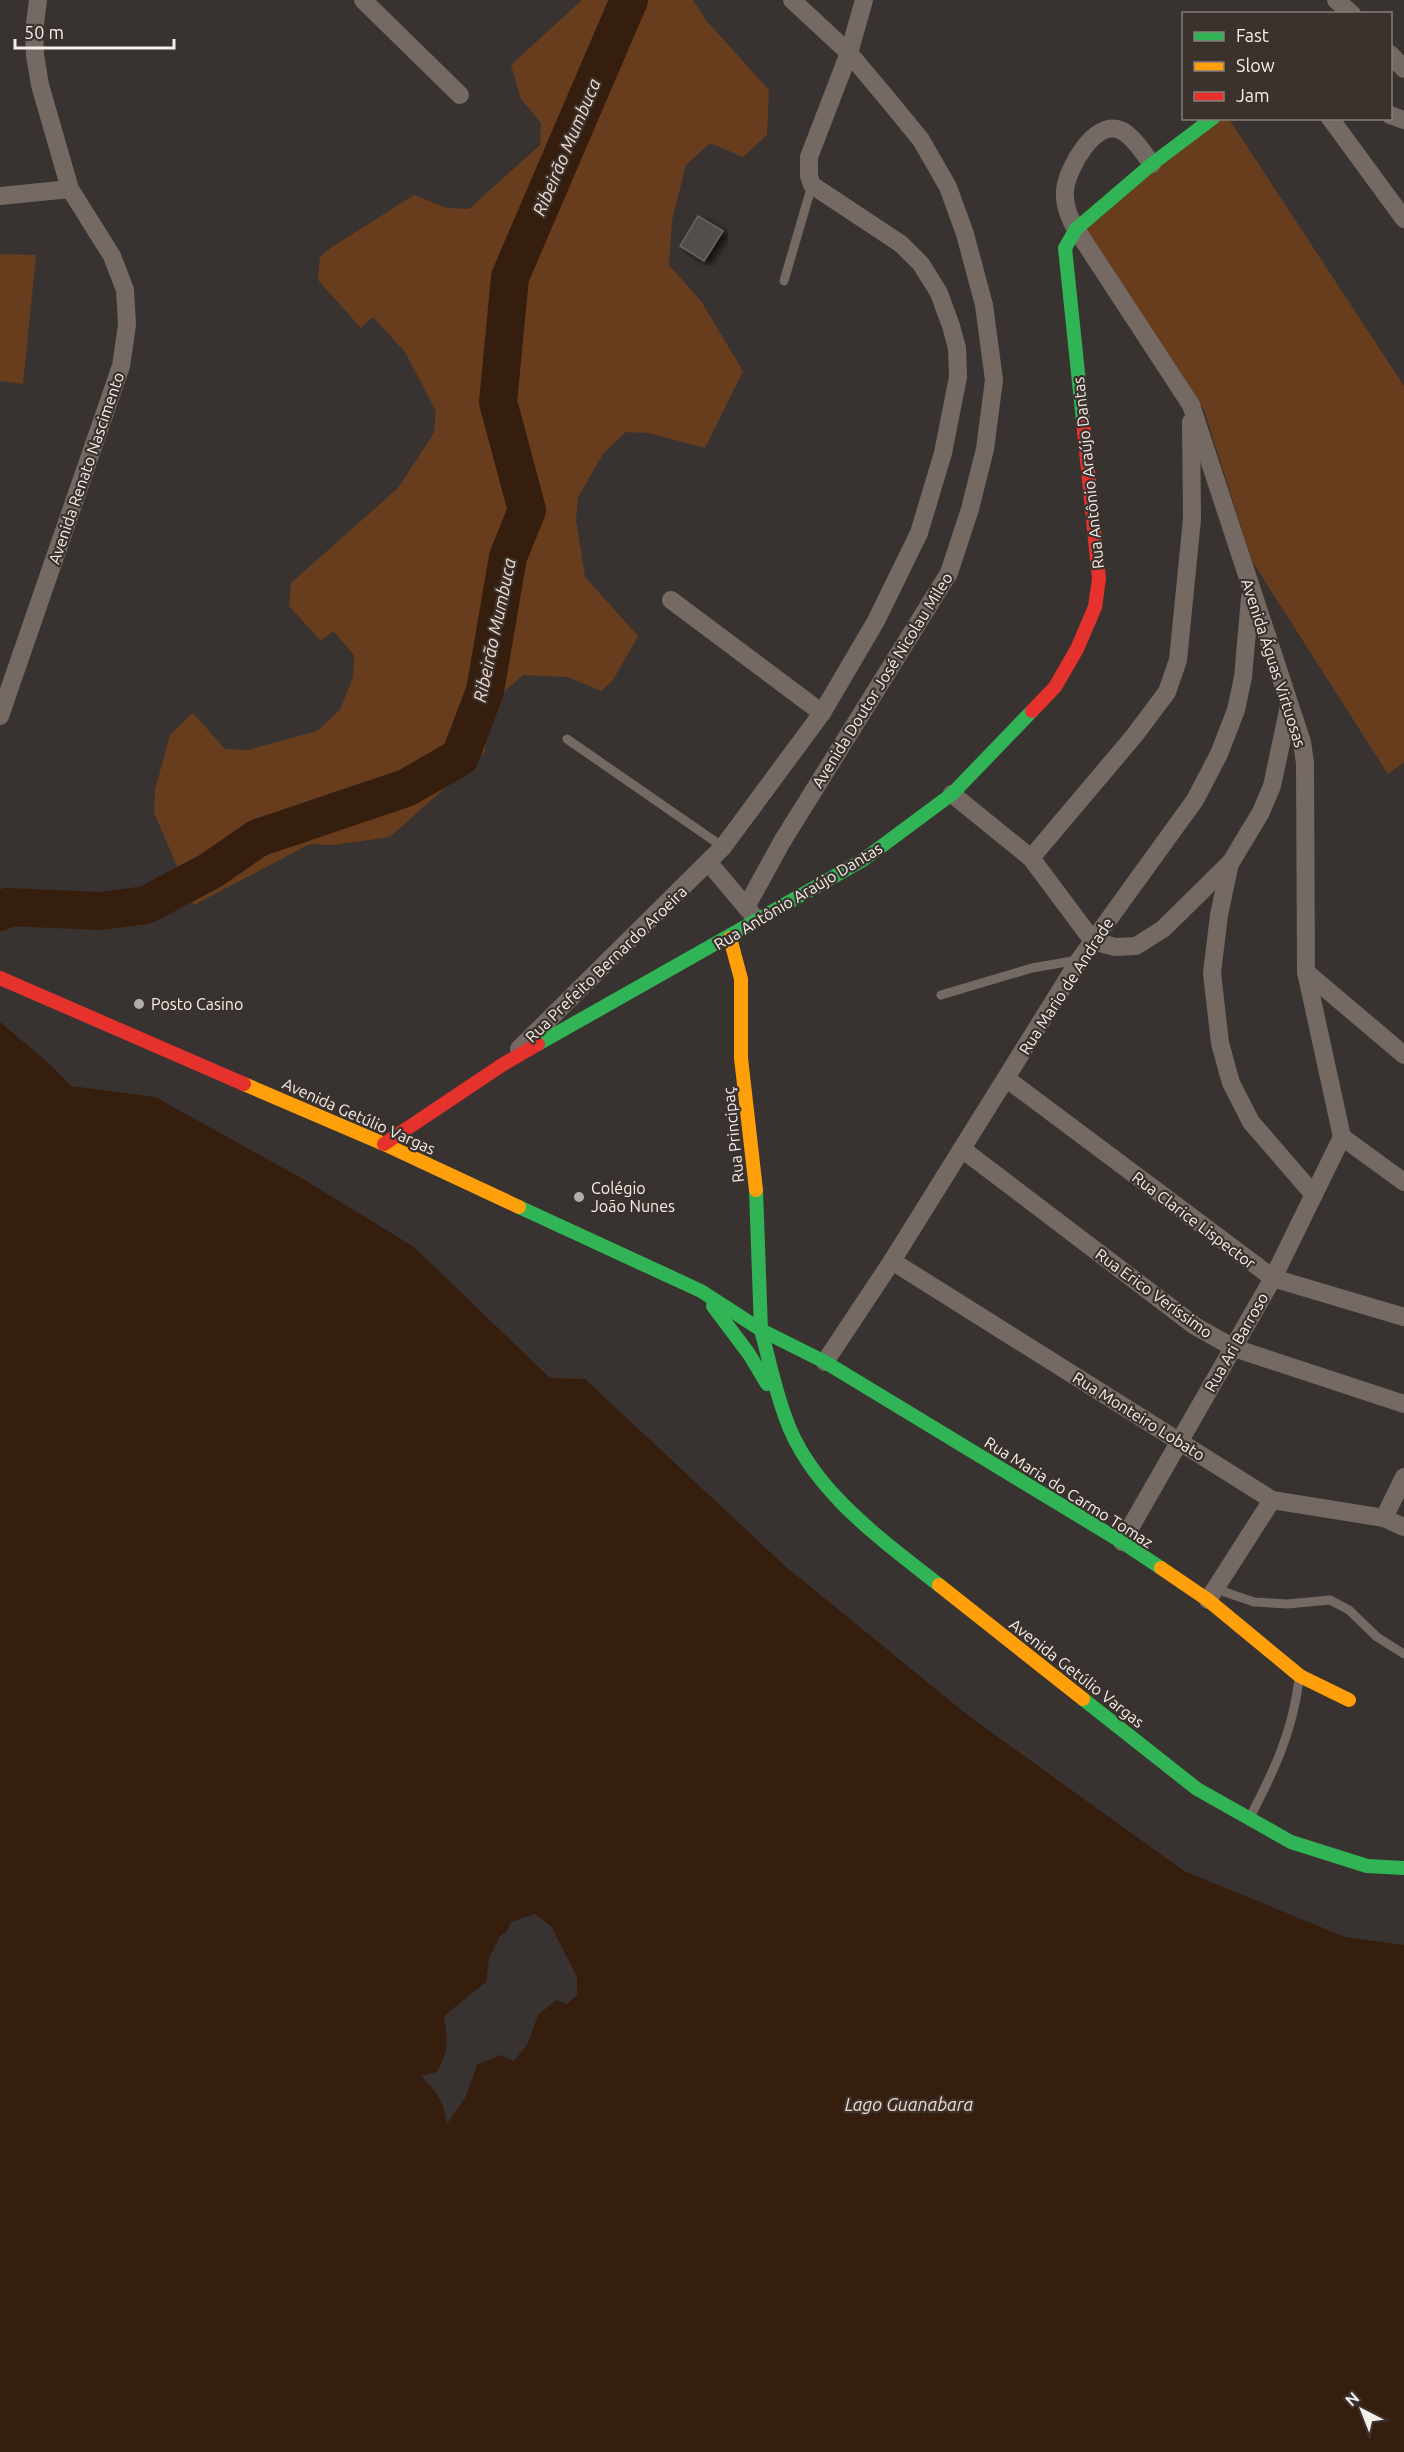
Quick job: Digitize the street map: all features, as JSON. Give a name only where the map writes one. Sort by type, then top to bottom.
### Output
[{"type":"street","name":"Avenida Renato Nascimento","points":[[0,716],[121,366],[127,325],[125,290],[112,256],[70,189],[40,85],[34,32],[38,0]]},
{"type":"street","points":[[363,0],[460,95]]},
{"type":"street","name":"Avenida Doutor José Nicolau Mileo","points":[[752,913],[783,840],[949,573],[970,509],[985,449],[994,380],[984,305],[965,234],[948,187],[921,140],[849,53],[792,0]]},
{"type":"street","points":[[1336,0],[1350,12]]},
{"type":"street","points":[[812,185],[809,176],[809,157],[849,53],[866,1]]},
{"type":"street","points":[[1392,56],[1404,69]]},
{"type":"street","name":"Rua Antônio Araújo Dantas","points":[[384,1144],[502,1065],[730,938],[752,913],[863,860],[952,794],[1055,687],[1077,649],[1095,607],[1100,579],[1065,248],[1076,229],[1152,164],[1210,120]]},
{"type":"street","points":[[1331,120],[1404,219]]},
{"type":"street","points":[[1076,229],[1065,208],[1065,189],[1074,162],[1091,140],[1109,130],[1123,131],[1152,164]]},
{"type":"street","name":"Rua Prefeito Bernardo Aroeira","points":[[502,1065],[723,847],[822,713],[876,621],[919,533],[943,453],[958,377],[957,348],[951,326],[939,293],[921,264],[901,244],[812,185]]},
{"type":"street","points":[[0,196],[70,189]]},
{"type":"street","name":"Avenida Águas Virtuosas","points":[[1076,229],[1191,405],[1250,590],[1302,742],[1305,763],[1306,972],[1342,1137]]},
{"type":"street","points":[[1031,858],[1150,716],[1167,692],[1178,660],[1192,519],[1191,405]]},
{"type":"street","name":"Rua Mario de Andrade","points":[[825,1362],[892,1261],[1080,959],[1195,801],[1219,754],[1236,710],[1243,677],[1250,590]]},
{"type":"street","points":[[671,600],[822,713]]},
{"type":"street","points":[[952,794],[1031,858],[1093,941],[1122,947],[1136,946],[1163,929],[1231,862],[1261,812],[1272,786],[1290,704]]},
{"type":"street","points":[[1231,862],[1219,915],[1212,973],[1220,1043],[1230,1083],[1251,1122],[1314,1195]]},
{"type":"street","points":[[709,863],[752,913]]},
{"type":"street","name":"Rua Principaç","points":[[730,938],[741,979],[741,1058],[758,1209],[761,1330]]},
{"type":"street","points":[[1306,972],[1404,1055]]},
{"type":"street","name":"Avenida Getúlio Vargas","points":[[0,978],[384,1144],[701,1291],[761,1330],[786,1420]]},
{"type":"street","name":"Rua Clarice Lispector","points":[[1007,1079],[1273,1278],[1404,1317]]},
{"type":"street","points":[[1342,1137],[1404,1182]]},
{"type":"street","name":"Rua Ari Barroso","points":[[1122,1542],[1273,1278],[1342,1137]]},
{"type":"street","name":"Rua Erico Veríssimo","points":[[962,1149],[1195,1326],[1234,1348],[1404,1404]]},
{"type":"street","name":"Rua Monteiro Lobato","points":[[892,1261],[1272,1500],[1384,1518],[1404,1527]]},
{"type":"street","name":"Avenida Getúlio Vargas","points":[[701,1291],[749,1354],[806,1459],[829,1490],[883,1541],[1197,1789],[1291,1842],[1367,1866],[1404,1868]]},
{"type":"street","name":"Rua Maria do Carmo Tomaz","points":[[761,1330],[825,1362],[1212,1594],[1300,1676],[1349,1700]]},
{"type":"street","points":[[1384,1518],[1404,1477]]},
{"type":"street","points":[[1212,1594],[1272,1500]]},
{"type":"lane","points":[[784,281],[812,185]]},
{"type":"lane","points":[[567,739],[723,847]]},
{"type":"lane","points":[[941,995],[1032,968],[1080,959]]},
{"type":"lane","points":[[1212,1594],[1254,1602],[1287,1604],[1330,1600],[1349,1610],[1383,1642],[1404,1654]]},
{"type":"lane","points":[[1248,1819],[1277,1764],[1296,1710],[1300,1676]]},
{"type":"shaded area","points":[[582,0],[693,0],[705,19],[769,90],[767,135],[743,157],[710,143],[686,165],[672,220],[669,265],[701,301],[743,371],[705,448],[649,433],[626,432],[603,454],[578,497],[576,520],[585,577],[638,636],[613,680],[601,691],[568,677],[523,675],[487,707],[485,752],[390,837],[333,845],[310,844],[194,905],[154,813],[155,790],[170,735],[193,713],[225,749],[248,750],[317,731],[340,710],[353,677],[354,655],[333,631],[321,641],[289,606],[291,583],[398,488],[434,433],[436,411],[405,352],[373,317],[361,328],[318,280],[320,257],[414,195],[447,208],[469,209],[540,145],[541,123],[521,99],[511,65]]},
{"type":"shaded area","points":[[1217,120],[1230,120],[1404,386],[1404,762],[1388,774],[1252,561],[1204,410],[1080,229]]},
{"type":"shaded area","points":[[0,254],[36,255],[23,384],[0,381]]},
{"type":"water","name":"Lago Guanabara","points":[[0,1022],[52,1066],[71,1086],[155,1097],[303,1179],[414,1247],[550,1378],[585,1379],[785,1566],[970,1717],[1184,1871],[1345,1937],[1404,1945],[1404,2452],[0,2452]],"holes":[[[535,1914],[551,1926],[577,1977],[577,1995],[567,2004],[556,2000],[538,2015],[527,2045],[514,2061],[501,2055],[477,2065],[465,2098],[447,2124],[439,2097],[421,2076],[437,2072],[444,2057],[447,2039],[444,2016],[486,1982],[489,1958],[500,1936],[507,1931],[511,1922]]]},
{"type":"building","points":[[698,216],[723,231],[704,261],[680,246]]},
{"type":"waterway","name":"Ribeirão Mumbuca","points":[[0,912],[7,907],[101,911],[146,905],[210,871],[258,838],[406,788],[460,757],[485,691],[508,557],[527,510],[498,402],[510,277],[629,0]]},
{"type":"traffic: fast","points":[[1083,421],[1065,248],[1076,229],[1152,164],[1210,120]]},
{"type":"traffic: fast","points":[[538,1044],[863,860],[952,794],[1032,711]]},
{"type":"traffic: fast","points":[[756,1190],[761,1330],[825,1362],[1161,1568]]},
{"type":"traffic: fast","points":[[519,1207],[701,1291],[761,1330],[786,1419],[797,1445],[812,1469],[850,1512],[939,1585]]},
{"type":"traffic: fast","points":[[713,1306],[749,1354],[767,1384]]},
{"type":"traffic: fast","points":[[1083,1699],[1197,1789],[1291,1842],[1367,1866],[1404,1868]]},
{"type":"traffic: slow","points":[[730,938],[741,979],[741,1058],[756,1190]]},
{"type":"traffic: slow","points":[[244,1084],[384,1144],[519,1207]]},
{"type":"traffic: slow","points":[[1161,1568],[1208,1600],[1300,1676],[1349,1700]]},
{"type":"traffic: slow","points":[[939,1585],[1083,1699]]},
{"type":"traffic: jam","points":[[1032,711],[1055,687],[1077,649],[1095,607],[1099,579],[1083,421]]},
{"type":"traffic: jam","points":[[0,978],[244,1084]]},
{"type":"traffic: jam","points":[[384,1144],[502,1065],[538,1044]]},
{"type":"place","name":"Posto Casino","points":[[139,1004]]},
{"type":"place","name":"Colégio João Nunes","points":[[579,1197]]}]
